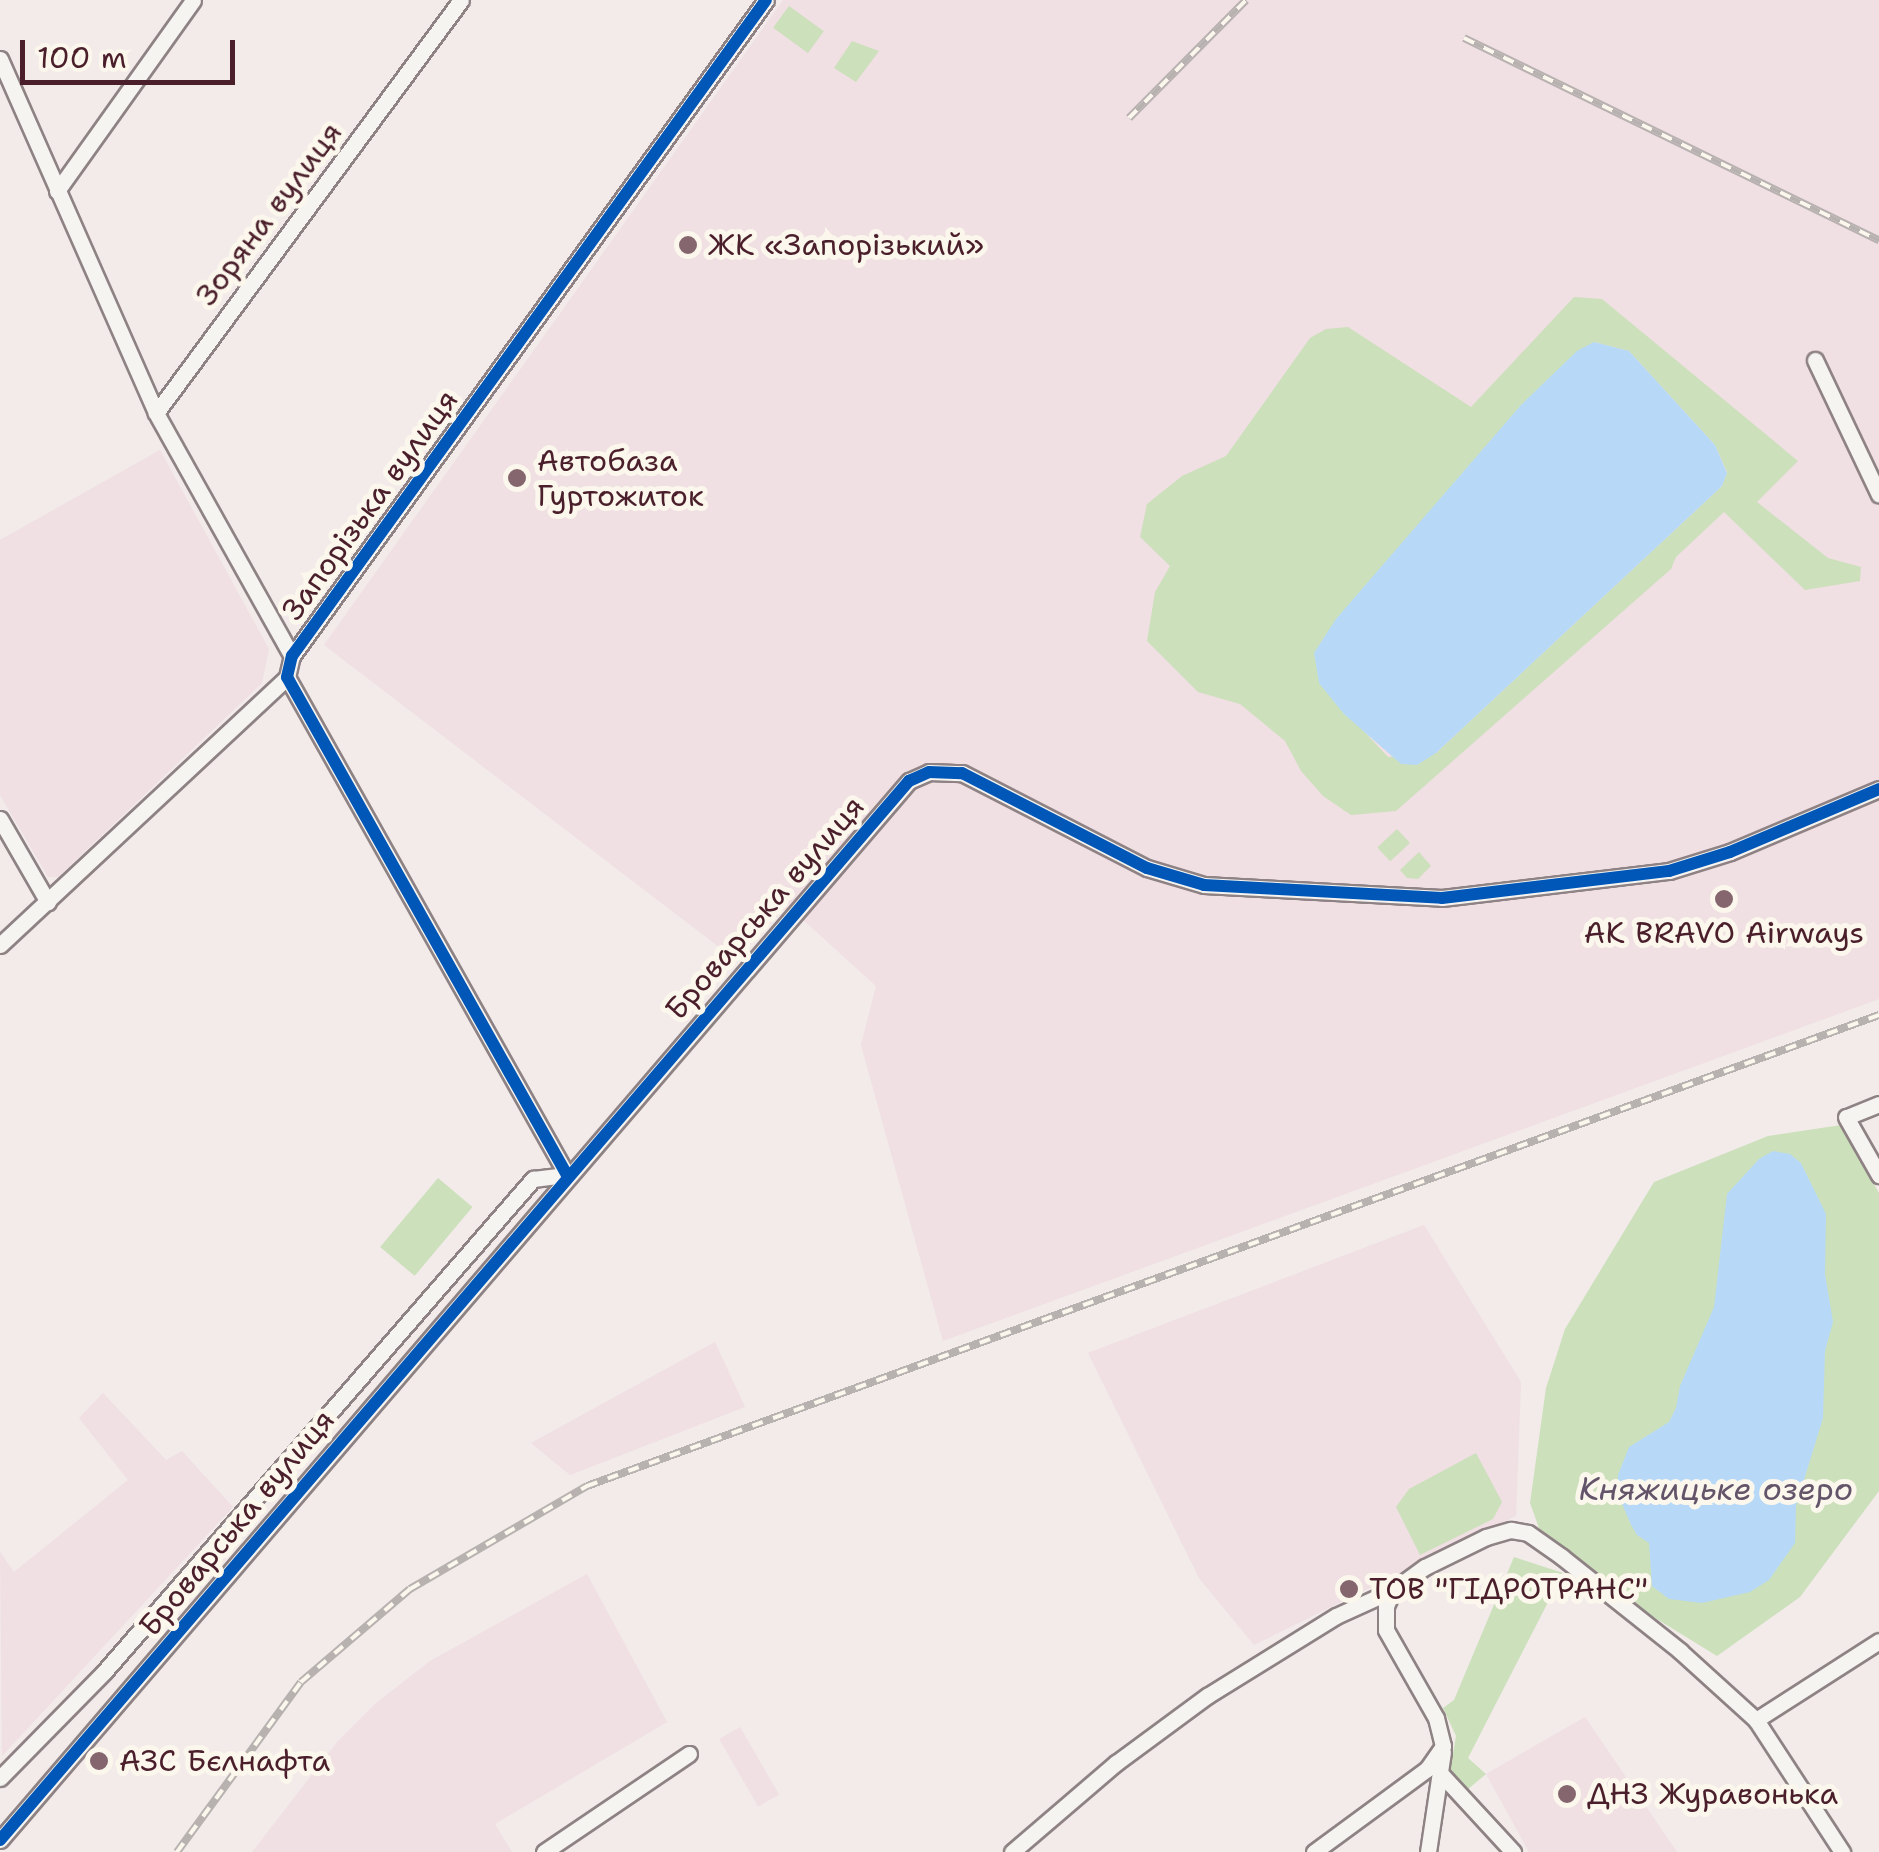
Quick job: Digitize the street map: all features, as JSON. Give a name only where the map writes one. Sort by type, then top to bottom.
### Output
[{"type":"street","points":[[57,191],[193,0]]},
{"type":"street","name":"Зоряна вулиця","points":[[156,413],[461,0]]},
{"type":"street","name":"Запорізька вулиця","points":[[287,677],[292,656],[766,0]]},
{"type":"street","points":[[0,59],[156,413],[292,656]]},
{"type":"street","points":[[1815,360],[1879,495]]},
{"type":"street","points":[[0,945],[287,677],[566,1175]]},
{"type":"street","name":"Броварська вулиця","points":[[0,1840],[566,1175],[910,781],[929,772],[962,773],[1148,868],[1204,885],[1442,898],[1669,872],[1730,852],[1879,788]]},
{"type":"street","points":[[0,818],[48,902]]},
{"type":"street","points":[[1879,1104],[1846,1116],[1879,1175]]},
{"type":"street","name":"Броварська вулиця","points":[[0,1778],[104,1672],[533,1180],[566,1175]]},
{"type":"street","points":[[1012,1852],[1116,1763],[1207,1696],[1336,1616],[1393,1590],[1425,1567],[1486,1537],[1510,1530],[1528,1534],[1680,1652],[1756,1720],[1842,1852]]},
{"type":"street","points":[[1393,1590],[1386,1606],[1386,1630],[1436,1718],[1443,1746],[1442,1775],[1428,1852]]},
{"type":"street","points":[[1756,1720],[1879,1641]]},
{"type":"street","points":[[1314,1852],[1428,1769],[1443,1746]]},
{"type":"street","points":[[544,1852],[689,1754]]},
{"type":"street","points":[[1442,1775],[1513,1852]]},
{"type":"street","points":[[1420,1852],[1436,1814]]},
{"type":"shaded area","points":[[783,0],[1879,0],[1879,999],[943,1341],[861,1045],[876,986],[801,918],[783,910],[736,960],[324,645]]},
{"type":"shaded area","points":[[160,450],[269,649],[262,683],[58,877],[48,877],[0,795],[0,540]]},
{"type":"shaded area","points":[[1424,1225],[1521,1382],[1516,1516],[1254,1645],[1199,1578],[1088,1353]]},
{"type":"shaded area","points":[[715,1342],[745,1407],[570,1475],[531,1443]]},
{"type":"shaded area","points":[[103,1393],[166,1460],[182,1451],[233,1507],[2,1756],[0,1552],[14,1572],[128,1480],[79,1418]]},
{"type":"shaded area","points":[[587,1574],[667,1722],[495,1824],[512,1852],[252,1852],[338,1741],[376,1703],[430,1661]]},
{"type":"shaded area","name":"ДНЗ Журавонька","points":[[1585,1717],[1677,1852],[1529,1852],[1486,1774]]},
{"type":"shaded area","points":[[740,1727],[779,1795],[758,1807],[719,1739]]},
{"type":"green space","points":[[789,6],[824,31],[808,53],[773,28]]},
{"type":"green space","points":[[852,41],[879,51],[856,82],[834,68]]},
{"type":"green space","points":[[1574,297],[1602,299],[1798,461],[1757,502],[1828,558],[1861,567],[1860,581],[1805,590],[1724,512],[1676,557],[1671,569],[1396,811],[1351,815],[1323,796],[1301,771],[1285,741],[1240,704],[1198,692],[1147,641],[1155,592],[1170,566],[1140,537],[1147,504],[1182,476],[1226,456],[1310,338],[1326,329],[1348,327],[1471,407]],"holes":[[[1594,342],[1629,351],[1715,445],[1727,472],[1722,486],[1436,753],[1388,757],[1319,683]]]},
{"type":"green space","points":[[1397,829],[1410,843],[1390,861],[1377,847]]},
{"type":"green space","points":[[1419,852],[1431,866],[1418,879],[1407,878],[1400,870]]},
{"type":"green space","points":[[1841,1125],[1879,1193],[1879,1491],[1800,1597],[1717,1656],[1639,1608],[1539,1528],[1530,1503],[1546,1388],[1565,1329],[1654,1182],[1768,1136]]},
{"type":"green space","points":[[438,1178],[472,1207],[415,1276],[380,1247]]},
{"type":"green space","points":[[1476,1453],[1502,1502],[1493,1519],[1420,1555],[1396,1507],[1409,1489]]},
{"type":"green space","points":[[1514,1557],[1563,1573],[1468,1758],[1486,1774],[1467,1790],[1450,1771],[1456,1736],[1443,1708],[1454,1700]]},
{"type":"water","points":[[1594,342],[1629,351],[1715,445],[1727,473],[1722,486],[1436,753],[1417,765],[1401,764],[1344,714],[1319,683],[1314,653],[1336,619],[1521,405],[1577,351]]},
{"type":"water","name":"Княжицьке озеро","points":[[1773,1151],[1790,1154],[1801,1163],[1826,1214],[1825,1274],[1833,1322],[1825,1351],[1823,1418],[1796,1506],[1795,1543],[1769,1580],[1750,1592],[1702,1603],[1669,1599],[1652,1586],[1649,1543],[1631,1525],[1618,1494],[1618,1475],[1629,1447],[1669,1422],[1676,1408],[1680,1386],[1714,1307],[1727,1194],[1759,1159]]},
{"type":"railway","points":[[1129,118],[1246,0]]},
{"type":"railway","points":[[1464,38],[1879,240]]},
{"type":"railway","points":[[177,1852],[301,1682],[410,1589],[587,1486],[1879,1015]]},
{"type":"cycle path","points":[[567,1175],[287,677],[292,656],[766,0]]},
{"type":"cycle path","points":[[0,1840],[909,781],[929,772],[962,773],[1147,868],[1204,885],[1442,898],[1669,871],[1730,852],[1879,789]]},
{"type":"place","name":"ЖК «Запорізький»","points":[[688,245]]},
{"type":"place","name":"Автобаза Гуртожиток","points":[[517,478]]},
{"type":"place","name":"АК BRAVO Airways","points":[[1724,899]]},
{"type":"place","name":"ТОВ \"ГІДРОТРАНС\"","points":[[1349,1589]]},
{"type":"place","name":"АЗС Бєлнафта","points":[[99,1761]]},
{"type":"place","name":"ДНЗ Журавонька","points":[[1567,1794]]}]
